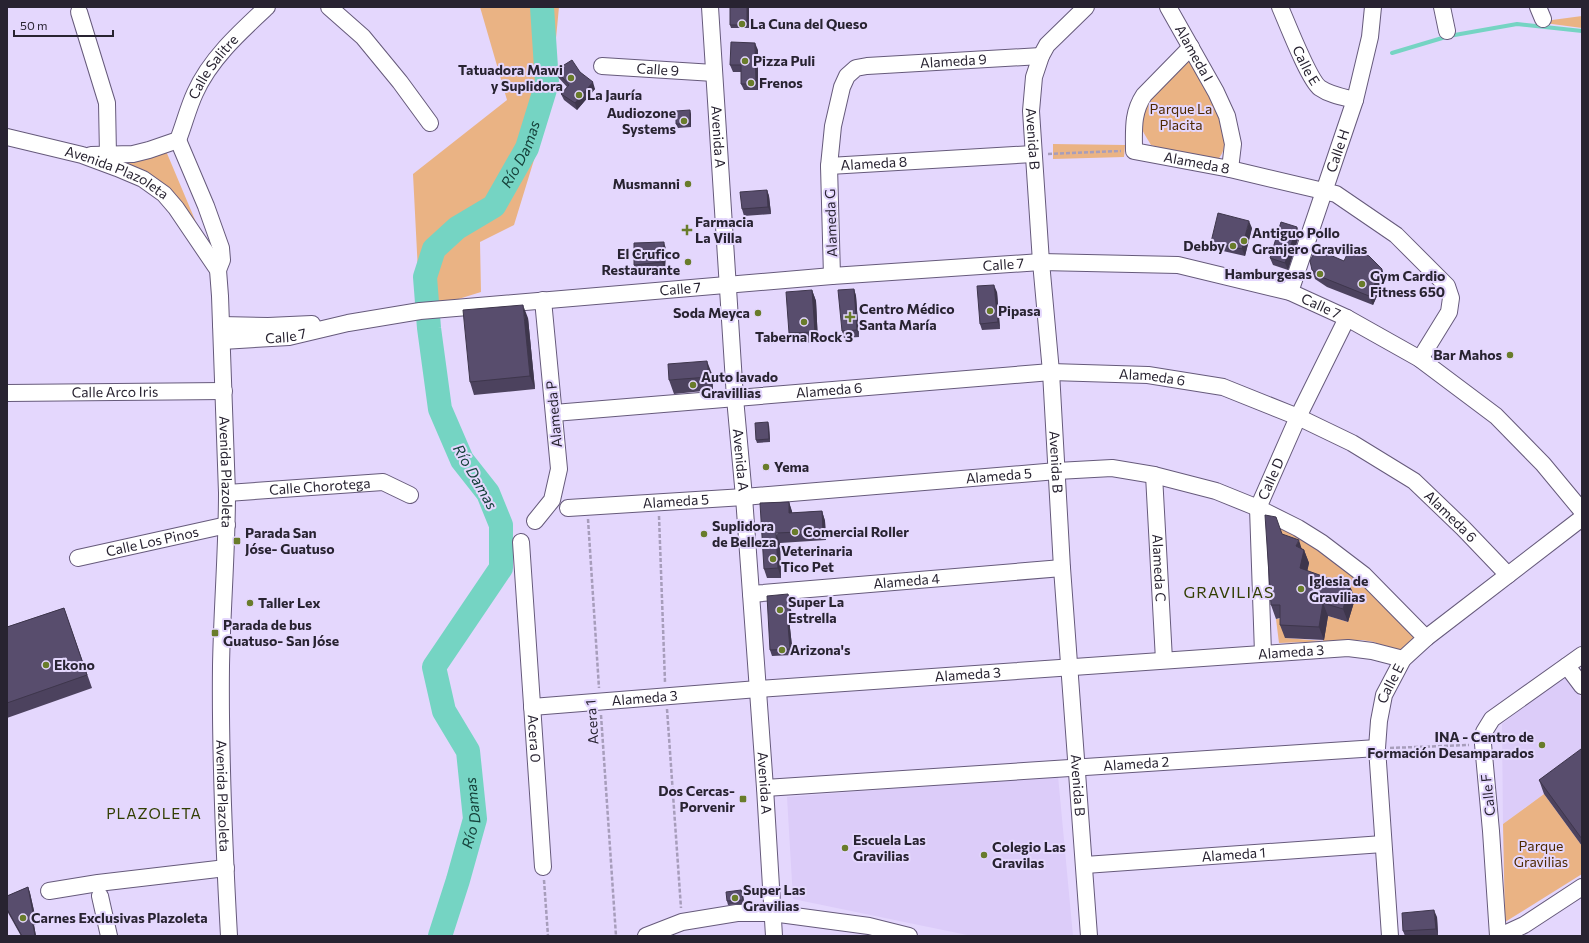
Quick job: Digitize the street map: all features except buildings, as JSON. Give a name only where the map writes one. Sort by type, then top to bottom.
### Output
[{"type":"street","name":"Calle Salitre","points":[[178,140],[195,94],[212,64],[248,24],[267,7]]},
{"type":"street","points":[[329,7],[364,37],[430,123]]},
{"type":"street","name":"Avenida A","points":[[710,7],[734,398],[744,497],[774,936]]},
{"type":"street","name":"Avenida B","points":[[1086,7],[1047,46],[1041,56],[1034,77],[1031,111],[1041,262],[1051,372],[1062,568],[1085,865],[1089,936]]},
{"type":"street","name":"Alameda I","points":[[1168,7],[1216,92],[1227,116],[1233,144],[1230,169]]},
{"type":"street","name":"Calle E","points":[[1280,7],[1307,68],[1319,87],[1331,94],[1355,100]]},
{"type":"street","name":"Calle H","points":[[1290,292],[1326,190],[1355,100],[1370,37],[1373,7]]},
{"type":"street","points":[[1442,7],[1447,31]]},
{"type":"street","points":[[79,12],[107,103],[108,154]]},
{"type":"street","points":[[1134,151],[1133,124],[1139,102],[1191,47]]},
{"type":"street","name":"Alameda 9","points":[[866,66],[1041,56]]},
{"type":"street","name":"Calle 9","points":[[602,66],[714,73]]},
{"type":"street","name":"Alameda G","points":[[832,276],[829,166],[833,126],[842,87],[847,76],[856,68],[866,66]]},
{"type":"street","name":"Avenida Plazoleta","points":[[7,137],[82,155],[143,179],[164,194],[176,208],[218,270],[222,333],[227,492],[221,664],[223,807],[229,936]]},
{"type":"street","points":[[82,155],[133,154],[178,140],[206,206],[221,248],[222,260],[218,270]]},
{"type":"street","name":"Alameda 8","points":[[1134,151],[1230,169],[1326,190],[1336,194],[1396,235],[1447,286],[1451,298],[1449,312],[1420,359]]},
{"type":"street","name":"Alameda 8","points":[[829,166],[1033,154]]},
{"type":"street","name":"Calle 7","points":[[222,333],[289,337],[348,323],[420,311],[832,276],[1041,262],[1178,266],[1290,292],[1347,318],[1420,359],[1496,416],[1543,464],[1582,511]]},
{"type":"street","name":"Alameda P","points":[[535,521],[552,500],[559,469],[543,300]]},
{"type":"street","name":"Calle D","points":[[1263,653],[1258,508],[1298,417],[1347,318]]},
{"type":"street","name":"Alameda 6","points":[[734,398],[1051,372],[1148,375],[1223,387],[1298,417],[1352,443],[1414,481],[1463,528],[1508,576]]},
{"type":"street","name":"Calle Arco Iris","points":[[7,393],[224,391]]},
{"type":"street","points":[[554,413],[734,398]]},
{"type":"street","name":"Alameda 5","points":[[568,508],[744,497],[1056,471],[1112,468],[1154,475],[1216,491],[1258,508],[1298,528],[1328,547],[1364,575],[1426,638]]},
{"type":"street","name":"Alameda C","points":[[1154,475],[1164,660]]},
{"type":"street","name":"Calle Chorotega","points":[[227,492],[382,482],[410,495]]},
{"type":"street","name":"Calle E","points":[[1390,936],[1377,748],[1379,721],[1384,696],[1403,658],[1426,638],[1582,518]]},
{"type":"street","name":"Calle Los Pinos","points":[[78,558],[227,525]]},
{"type":"street","name":"Acera 0","points":[[521,542],[543,867]]},
{"type":"street","name":"Alameda 4","points":[[751,594],[1062,568]]},
{"type":"street","name":"Alameda 3","points":[[532,707],[666,698],[758,689],[1348,648],[1372,651],[1403,658]]},
{"type":"street","name":"Calle F","points":[[1499,936],[1492,831],[1483,744],[1484,732],[1492,719],[1582,655]]},
{"type":"street","points":[[1567,666],[1582,686]]},
{"type":"street","name":"Alameda 2","points":[[765,788],[1377,748]]},
{"type":"street","name":"Alameda 1","points":[[1085,865],[1383,844]]},
{"type":"street","points":[[49,891],[98,883],[226,868]]},
{"type":"street","points":[[1499,936],[1524,930],[1582,887]]},
{"type":"street","points":[[100,896],[109,936]]},
{"type":"street","points":[[646,936],[682,922],[737,913],[772,913],[869,926],[909,936]]},
{"type":"path","points":[[1033,154],[1134,151]]},
{"type":"path","points":[[658,503],[666,698],[682,922]]},
{"type":"path","name":"Acera 1","points":[[587,507],[616,936]]},
{"type":"path","points":[[1377,748],[1483,744]]},
{"type":"path","points":[[543,867],[548,936]]},
{"type":"shaded area","name":"INA - Centro de Formación Desamparados","points":[[1564,674],[1582,699],[1582,766],[1503,824],[1502,724]]},
{"type":"shaded area","name":"Colegio Las Gravilas","points":[[1058,776],[1073,936],[972,936],[793,899],[787,797]]},
{"type":"green space","points":[[480,7],[559,7],[549,111],[514,225],[480,242],[481,292],[420,311],[413,174],[507,100]]},
{"type":"green space","points":[[1582,16],[1582,28],[1537,22]]},
{"type":"green space","name":"Parque La Placita","points":[[1188,59],[1213,100],[1222,123],[1224,148],[1216,163],[1151,145],[1142,129],[1142,119],[1150,100],[1165,81]]},
{"type":"green space","points":[[1053,144],[1125,145],[1124,157],[1053,159]]},
{"type":"green space","points":[[166,151],[206,246],[178,200],[105,157]]},
{"type":"green space","points":[[1272,521],[1288,529],[1350,570],[1417,637],[1398,653],[1374,642],[1362,640],[1279,643],[1276,619],[1285,618],[1285,638],[1323,641],[1328,616],[1348,622],[1300,580],[1307,570],[1309,563],[1286,547]]},
{"type":"green space","name":"Parque Gravilias","points":[[1544,794],[1582,846],[1582,874],[1505,922],[1503,824]]},
{"type":"waterway","name":"Río Damas","points":[[440,936],[475,819],[468,751],[444,711],[434,667],[501,568],[501,525],[488,493],[462,460],[440,409],[429,328],[425,277],[434,249],[457,228],[494,206],[527,148],[547,83],[542,7]]},
{"type":"waterway","points":[[1392,53],[1449,36],[1517,24],[1582,31]]},
{"type":"place","name":"La Cuna del Queso","points":[[742,24]]},
{"type":"place","name":"Pizza Puli","points":[[745,61]]},
{"type":"place","name":"Tatuadora Mawi y Suplidora","points":[[571,78]]},
{"type":"place","name":"Frenos","points":[[751,83]]},
{"type":"place","name":"La Jauría","points":[[579,95]]},
{"type":"place","name":"Audiozone Systems","points":[[684,121]]},
{"type":"place","name":"Musmanni","points":[[688,184]]},
{"type":"place","name":"Farmacia La Villa","points":[[687,230]]},
{"type":"place","name":"Antiguo Pollo Granjero Gravilias","points":[[1244,241]]},
{"type":"place","name":"Debby","points":[[1233,246]]},
{"type":"place","name":"El Crufico Restaurante","points":[[688,262]]},
{"type":"place","name":"Hamburgesas","points":[[1320,274]]},
{"type":"place","name":"Gym Cardio Fitness 650","points":[[1362,284]]},
{"type":"place","name":"Pipasa","points":[[990,311]]},
{"type":"place","name":"Soda Meyca","points":[[758,313]]},
{"type":"place","name":"Centro Médico Santa María","points":[[850,317]]},
{"type":"place","name":"Taberna Rock 3","points":[[804,322]]},
{"type":"place","name":"Bar Mahos","points":[[1510,355]]},
{"type":"place","name":"Auto lavado Gravillias","points":[[693,385]]},
{"type":"place","name":"Yema","points":[[766,467]]},
{"type":"place","name":"Comercial Roller","points":[[795,532]]},
{"type":"place","name":"Suplidora de Belleza","points":[[704,534]]},
{"type":"place","name":"Parada San Jóse- Guatuso","points":[[237,541]]},
{"type":"place","name":"Veterinaria Tico Pet","points":[[773,559]]},
{"type":"place","name":"Iglesia de Gravilias","points":[[1301,589]]},
{"type":"place","name":"Taller Lex","points":[[250,603]]},
{"type":"place","name":"Super La Estrella","points":[[780,610]]},
{"type":"place","name":"Parada de bus Guatuso- San Jóse","points":[[215,633]]},
{"type":"place","name":"Arizona's","points":[[782,650]]},
{"type":"place","name":"Ekono","points":[[46,665]]},
{"type":"place","name":"INA - Centro de Formación Desamparados","points":[[1542,745]]},
{"type":"place","name":"Dos Cercas- Porvenir","points":[[743,799]]},
{"type":"place","name":"Escuela Las Gravilias","points":[[845,848]]},
{"type":"place","name":"Colegio Las Gravilas","points":[[984,855]]},
{"type":"place","name":"Super Las Gravilias","points":[[735,898]]},
{"type":"place","name":"Carnes Exclusivas Plazoleta","points":[[23,918]]},
{"type":"district","name":"GRAVILIAS","points":[[1229,592]]},
{"type":"district","name":"PLAZOLETA","points":[[154,814]]}]
